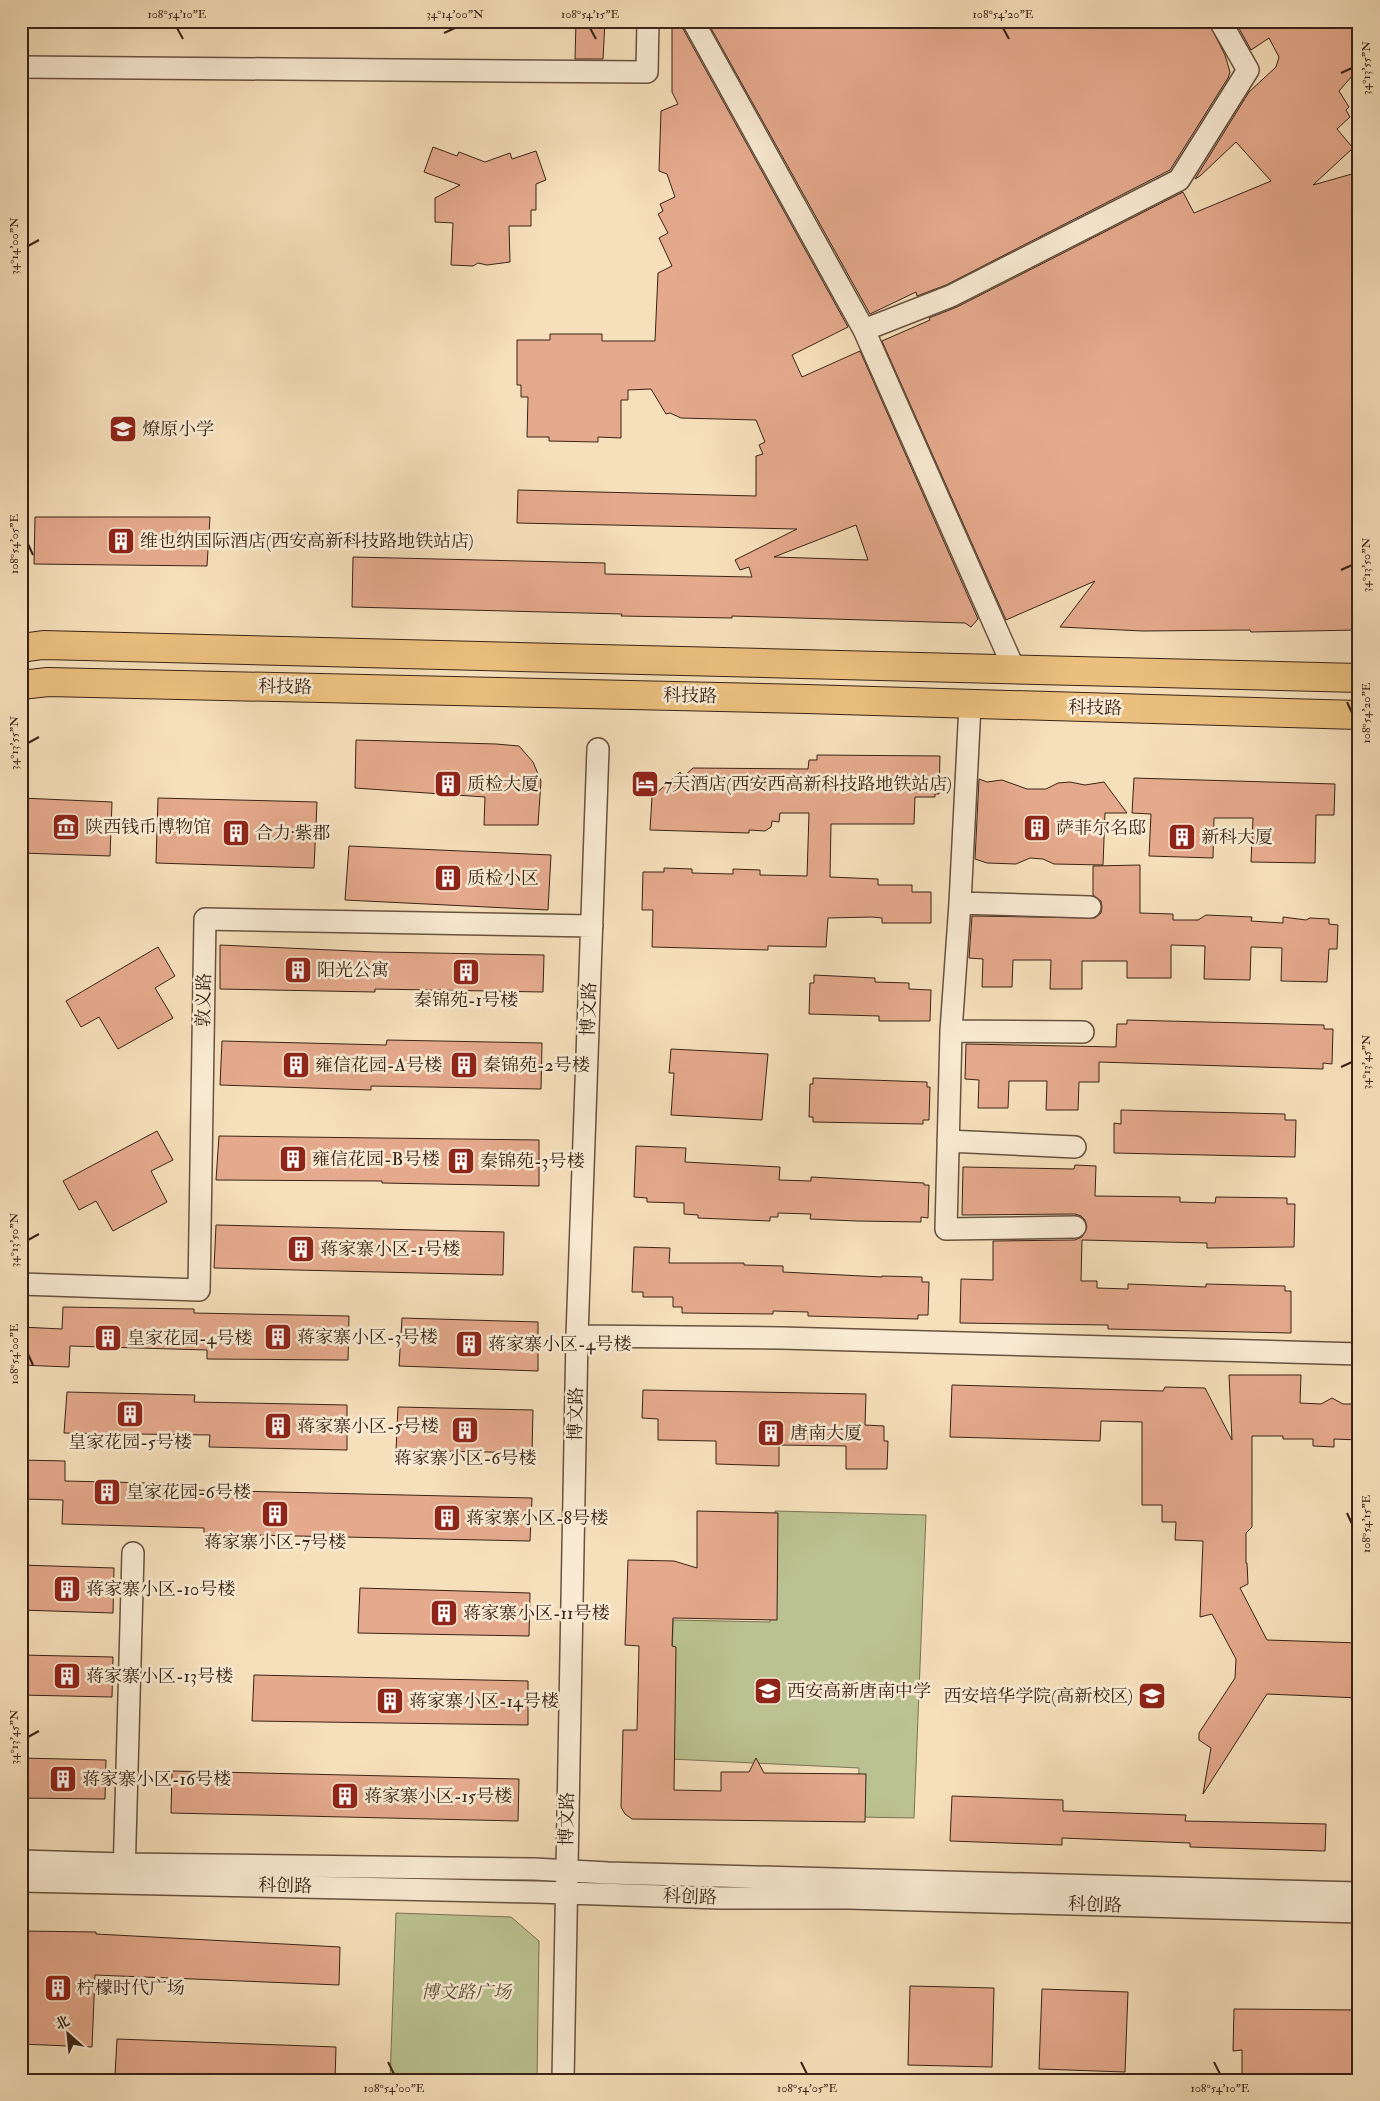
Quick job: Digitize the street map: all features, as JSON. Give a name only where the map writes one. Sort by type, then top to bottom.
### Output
[{"type":"main road","name":"科技路","points":[[21,648],[44,645],[1015,671],[1359,678]]},
{"type":"main road","name":"科技路","points":[[21,685],[48,682],[768,698],[1359,715]]},
{"type":"street","points":[[21,67],[646,72],[648,21]]},
{"type":"street","points":[[693,21],[864,330],[1015,671]]},
{"type":"street","points":[[864,330],[951,296],[1179,180],[1248,70],[1220,21]]},
{"type":"street","points":[[970,705],[960,904],[951,1031],[946,1229],[1075,1227]]},
{"type":"street","name":"博文路","points":[[563,2080],[578,1336],[598,749]]},
{"type":"street","points":[[960,904],[1090,907]]},
{"type":"street","name":"敦义路","points":[[21,1284],[199,1290],[205,919],[592,926]]},
{"type":"street","points":[[951,1031],[1083,1032]]},
{"type":"street","points":[[948,1141],[1075,1147]]},
{"type":"street","points":[[578,1336],[781,1338],[1359,1354]]},
{"type":"street","points":[[124,1873],[133,1553]]},
{"type":"street","name":"科创路","points":[[21,1861],[124,1873],[566,1894],[721,1898],[848,1898],[1359,1912]]},
{"type":"street","name":"科创路","points":[[21,1880],[124,1873],[566,1870],[1359,1893]]},
{"type":"green space","points":[[775,1511],[926,1515],[914,1818],[857,1817],[859,1768],[670,1759],[673,1620],[770,1622]]},
{"type":"green space","name":"博文路广场","points":[[396,1913],[511,1917],[539,1941],[537,2080],[390,2080]]},
{"type":"building","points":[[576,21],[605,21],[603,59],[575,59]]},
{"type":"building","points":[[672,21],[681,21],[682,27],[848,327],[792,355],[802,377],[860,351],[978,619],[971,627],[965,623],[732,616],[732,618],[621,616],[622,614],[352,607],[353,557],[605,563],[605,574],[752,577],[749,567],[740,570],[735,560],[797,529],[517,523],[518,490],[756,496],[756,456],[763,454],[759,445],[765,442],[756,420],[681,418],[670,413],[666,414],[651,389],[628,390],[628,400],[621,400],[621,438],[598,437],[598,442],[549,441],[549,437],[527,437],[528,397],[521,397],[521,385],[517,385],[517,340],[550,340],[550,334],[602,334],[602,341],[655,341],[658,273],[672,266],[659,238],[668,233],[658,214],[663,211],[660,204],[675,197],[667,174],[659,171],[661,111],[678,104],[672,92]],"holes":[[[856,525],[868,560],[774,557]]]},
{"type":"building","points":[[707,21],[1208,21],[1225,55],[1230,72],[1170,170],[946,285],[917,296],[916,292],[870,314]]},
{"type":"building","points":[[1235,21],[1359,21],[1359,68],[1339,91],[1349,107],[1346,110],[1350,117],[1337,129],[1353,148],[1313,185],[1359,172],[1359,630],[1143,631],[1060,627],[1095,581],[1006,620],[882,341],[930,320],[929,318],[957,307],[1183,192],[1194,213],[1271,181],[1236,142],[1195,179],[1249,92],[1276,67],[1279,57],[1269,38],[1251,50]]},
{"type":"building","points":[[433,147],[457,156],[459,152],[485,162],[510,153],[512,159],[536,151],[546,180],[536,184],[536,210],[531,210],[531,226],[509,226],[510,262],[487,265],[478,263],[473,266],[451,265],[453,223],[435,222],[435,198],[460,185],[424,172]]},
{"type":"building","name":"维也纳国际酒店(西安高新科技路地铁站店)","points":[[35,517],[210,517],[207,566],[34,564]]},
{"type":"building","name":"质检大厦","points":[[356,740],[519,746],[533,762],[541,781],[538,825],[484,825],[485,797],[355,788]]},
{"type":"building","points":[[817,755],[940,756],[939,794],[935,794],[935,797],[915,797],[914,824],[831,824],[830,877],[878,879],[878,885],[912,885],[912,892],[931,892],[931,923],[882,923],[882,918],[872,917],[828,918],[826,947],[768,946],[768,950],[652,947],[653,910],[642,910],[643,872],[664,872],[664,868],[692,869],[692,873],[733,874],[733,869],[760,870],[760,875],[807,876],[809,813],[780,813],[779,822],[772,821],[771,827],[765,831],[749,830],[749,833],[650,830],[652,797],[680,772],[683,777],[693,768],[808,769],[809,760],[817,760]]},
{"type":"building","name":"新科大厦","points":[[1134,778],[1335,784],[1334,815],[1316,815],[1315,863],[1251,862],[1253,818],[1214,818],[1213,858],[1149,856],[1151,814],[1132,813]]},
{"type":"building","name":"萨菲尔名邸","points":[[979,779],[987,782],[1002,780],[1027,789],[1046,789],[1058,783],[1070,782],[1085,785],[1104,782],[1127,813],[1105,813],[1103,865],[1054,864],[1043,859],[1030,858],[1016,864],[987,863],[975,859]]},
{"type":"building","name":"陕西钱币博物馆","points":[[21,798],[112,802],[110,856],[21,853]]},
{"type":"building","name":"合力·紫郡","points":[[158,798],[317,802],[314,868],[156,863]]},
{"type":"building","name":"质检小区","points":[[349,846],[551,855],[548,910],[345,900]]},
{"type":"building","points":[[1140,865],[1140,913],[1173,914],[1173,920],[1198,920],[1206,915],[1252,917],[1251,921],[1283,923],[1283,917],[1306,920],[1310,918],[1329,919],[1329,924],[1338,925],[1337,949],[1329,949],[1327,982],[1281,981],[1282,948],[1251,947],[1250,980],[1204,979],[1205,946],[1171,945],[1171,978],[1127,978],[1127,961],[1082,961],[1082,989],[1050,989],[1051,960],[1013,960],[1012,987],[982,987],[983,959],[969,958],[972,916],[1095,918],[1101,913],[1102,907],[1101,901],[1093,895],[1093,866]]},
{"type":"building","points":[[220,945],[376,952],[544,955],[543,992],[375,989],[375,992],[220,989]]},
{"type":"building","points":[[158,947],[175,976],[155,988],[173,1018],[118,1049],[99,1017],[81,1027],[66,1001]]},
{"type":"building","points":[[814,975],[875,978],[875,982],[909,983],[909,989],[931,990],[930,1021],[879,1021],[879,1016],[809,1014],[810,983],[814,983]]},
{"type":"building","points":[[1127,1020],[1324,1025],[1324,1029],[1333,1029],[1332,1064],[1323,1063],[1323,1069],[1099,1062],[1099,1082],[1079,1082],[1078,1110],[1046,1110],[1047,1081],[1009,1081],[1008,1108],[978,1108],[979,1080],[965,1079],[966,1044],[1116,1047],[1117,1024],[1127,1024]]},
{"type":"building","points":[[387,1040],[542,1043],[541,1089],[371,1086],[371,1090],[220,1085],[222,1041],[386,1045]]},
{"type":"building","points":[[671,1049],[768,1054],[762,1120],[671,1115],[674,1073],[669,1073]]},
{"type":"building","points":[[813,1078],[927,1082],[927,1087],[930,1087],[929,1120],[923,1120],[923,1124],[813,1122],[813,1117],[809,1117],[810,1084],[813,1084]]},
{"type":"building","points":[[1121,1110],[1285,1114],[1285,1120],[1296,1120],[1295,1157],[1114,1153],[1114,1123],[1121,1124]]},
{"type":"building","points":[[157,1131],[173,1160],[151,1171],[167,1202],[113,1231],[96,1201],[79,1210],[63,1181]]},
{"type":"building","points":[[219,1136],[539,1140],[539,1186],[382,1183],[382,1181],[216,1180]]},
{"type":"building","points":[[636,1146],[686,1148],[685,1162],[780,1167],[779,1180],[811,1181],[811,1177],[924,1183],[924,1185],[929,1185],[928,1218],[921,1217],[921,1222],[857,1221],[810,1219],[811,1214],[778,1213],[778,1217],[770,1217],[770,1221],[698,1218],[698,1215],[684,1214],[684,1203],[647,1202],[647,1198],[634,1197]]},
{"type":"building","points":[[1075,1165],[1096,1166],[1095,1196],[1180,1197],[1180,1202],[1215,1203],[1216,1197],[1287,1198],[1287,1204],[1295,1204],[1294,1247],[1207,1248],[1207,1243],[1082,1240],[1081,1281],[1097,1281],[1097,1288],[1128,1289],[1128,1284],[1206,1287],[1206,1284],[1285,1286],[1285,1291],[1291,1291],[1291,1333],[1108,1329],[1108,1325],[960,1323],[961,1279],[993,1280],[993,1241],[1075,1240],[1082,1237],[1087,1227],[1085,1220],[1075,1214],[962,1215],[963,1167],[1074,1169]]},
{"type":"building","points":[[216,1225],[504,1232],[503,1275],[214,1268]]},
{"type":"building","points":[[634,1247],[670,1248],[669,1263],[744,1263],[744,1265],[783,1266],[783,1272],[922,1277],[922,1282],[929,1282],[928,1315],[918,1315],[918,1319],[808,1316],[808,1312],[773,1311],[773,1314],[682,1313],[682,1307],[673,1307],[673,1297],[643,1297],[643,1292],[632,1292]]},
{"type":"building","points":[[63,1307],[194,1309],[194,1313],[349,1316],[348,1360],[207,1359],[207,1350],[70,1346],[69,1367],[21,1365],[21,1327],[62,1329]]},
{"type":"building","name":"蒋家寨小区-4号楼","points":[[402,1318],[538,1322],[538,1371],[399,1366]]},
{"type":"building","points":[[1229,1375],[1301,1375],[1300,1403],[1321,1404],[1332,1398],[1343,1404],[1359,1404],[1359,1440],[1334,1439],[1334,1447],[1313,1446],[1313,1439],[1283,1439],[1283,1436],[1252,1436],[1252,1527],[1246,1533],[1248,1584],[1240,1588],[1267,1640],[1359,1643],[1359,1698],[1267,1694],[1203,1794],[1211,1748],[1199,1740],[1199,1733],[1235,1678],[1236,1659],[1212,1614],[1200,1617],[1203,1541],[1175,1540],[1176,1522],[1162,1522],[1162,1505],[1142,1505],[1142,1422],[1101,1421],[1100,1441],[950,1437],[952,1385],[1163,1391],[1165,1387],[1205,1388],[1232,1440]]},
{"type":"building","name":"唐南大厦","points":[[643,1390],[866,1394],[865,1425],[884,1426],[884,1441],[888,1441],[887,1469],[846,1469],[846,1446],[779,1445],[779,1466],[716,1464],[716,1441],[658,1440],[658,1419],[642,1418]]},
{"type":"building","points":[[67,1392],[195,1395],[194,1402],[347,1405],[347,1450],[209,1447],[210,1435],[64,1433]]},
{"type":"building","name":"蒋家寨小区-6号楼","points":[[398,1407],[533,1410],[532,1453],[396,1450]]},
{"type":"building","points":[[21,1460],[65,1461],[65,1481],[193,1484],[192,1490],[532,1498],[530,1541],[204,1534],[204,1528],[62,1524],[63,1500],[21,1499]]},
{"type":"building","points":[[697,1511],[778,1513],[777,1620],[673,1618],[672,1646],[676,1647],[674,1790],[721,1791],[721,1772],[749,1772],[756,1758],[764,1773],[866,1774],[865,1822],[632,1819],[625,1814],[621,1807],[623,1730],[637,1730],[639,1646],[625,1645],[628,1560],[674,1561],[697,1568]]},
{"type":"building","name":"蒋家寨小区-10号楼","points":[[21,1565],[114,1568],[113,1613],[21,1610]]},
{"type":"building","name":"蒋家寨小区-11号楼","points":[[360,1588],[530,1593],[529,1636],[358,1633]]},
{"type":"building","name":"蒋家寨小区-13号楼","points":[[21,1655],[113,1657],[112,1697],[21,1695]]},
{"type":"building","name":"蒋家寨小区-14号楼","points":[[254,1675],[528,1681],[528,1725],[252,1721]]},
{"type":"building","name":"蒋家寨小区-16号楼","points":[[21,1758],[106,1760],[105,1799],[21,1798]]},
{"type":"building","name":"蒋家寨小区-15号楼","points":[[172,1771],[519,1779],[518,1821],[171,1813]]},
{"type":"building","points":[[952,1796],[1063,1800],[1063,1811],[1186,1815],[1185,1821],[1326,1824],[1325,1851],[1190,1847],[1190,1843],[1062,1838],[1062,1845],[950,1841]]},
{"type":"building","points":[[21,1931],[96,1932],[96,1934],[340,1947],[339,1985],[95,1975],[92,2047],[21,2044]]},
{"type":"building","points":[[910,1986],[994,1988],[992,2067],[908,2065]]},
{"type":"building","points":[[1042,1989],[1128,1992],[1125,2072],[1039,2069]]},
{"type":"building","points":[[1234,2009],[1359,2010],[1359,2080],[1242,2080],[1242,2050],[1233,2051]]},
{"type":"building","points":[[117,2039],[336,2047],[335,2080],[211,2080],[115,2075]]},
{"type":"place","name":"燎原小学","points":[[123,429]]},
{"type":"place","name":"维也纳国际酒店(西安高新科技路地铁站店)","points":[[121,541]]},
{"type":"place","name":"质检大厦","points":[[448,784]]},
{"type":"place","name":"7天酒店(西安西高新科技路地铁站店)","points":[[645,784]]},
{"type":"place","name":"陕西钱币博物馆","points":[[66,827]]},
{"type":"place","name":"萨菲尔名邸","points":[[1037,828]]},
{"type":"place","name":"合力·紫郡","points":[[236,833]]},
{"type":"place","name":"新科大厦","points":[[1182,837]]},
{"type":"place","name":"质检小区","points":[[448,878]]},
{"type":"place","name":"阳光公寓","points":[[298,970]]},
{"type":"place","name":"秦锦苑-1号楼","points":[[466,972]]},
{"type":"place","name":"雍信花园-A号楼","points":[[296,1065]]},
{"type":"place","name":"秦锦苑-2号楼","points":[[464,1065]]},
{"type":"place","name":"雍信花园-B号楼","points":[[293,1159]]},
{"type":"place","name":"秦锦苑-3号楼","points":[[461,1161]]},
{"type":"place","name":"蒋家寨小区-1号楼","points":[[301,1249]]},
{"type":"place","name":"蒋家寨小区-3号楼","points":[[278,1337]]},
{"type":"place","name":"皇家花园-4号楼","points":[[108,1338]]},
{"type":"place","name":"蒋家寨小区-4号楼","points":[[469,1344]]},
{"type":"place","name":"皇家花园-5号楼","points":[[130,1414]]},
{"type":"place","name":"蒋家寨小区-5号楼","points":[[278,1426]]},
{"type":"place","name":"蒋家寨小区-6号楼","points":[[465,1430]]},
{"type":"place","name":"唐南大厦","points":[[771,1433]]},
{"type":"place","name":"皇家花园-6号楼","points":[[107,1492]]},
{"type":"place","name":"蒋家寨小区-7号楼","points":[[275,1514]]},
{"type":"place","name":"蒋家寨小区-8号楼","points":[[447,1518]]},
{"type":"place","name":"蒋家寨小区-10号楼","points":[[67,1589]]},
{"type":"place","name":"蒋家寨小区-11号楼","points":[[444,1613]]},
{"type":"place","name":"蒋家寨小区-13号楼","points":[[67,1676]]},
{"type":"place","name":"西安高新唐南中学","points":[[768,1691]]},
{"type":"place","name":"西安培华学院(高新校区)","points":[[1152,1696]]},
{"type":"place","name":"蒋家寨小区-14号楼","points":[[390,1701]]},
{"type":"place","name":"蒋家寨小区-16号楼","points":[[63,1779]]},
{"type":"place","name":"蒋家寨小区-15号楼","points":[[345,1796]]},
{"type":"place","name":"柠檬时代广场","points":[[58,1988]]}]
